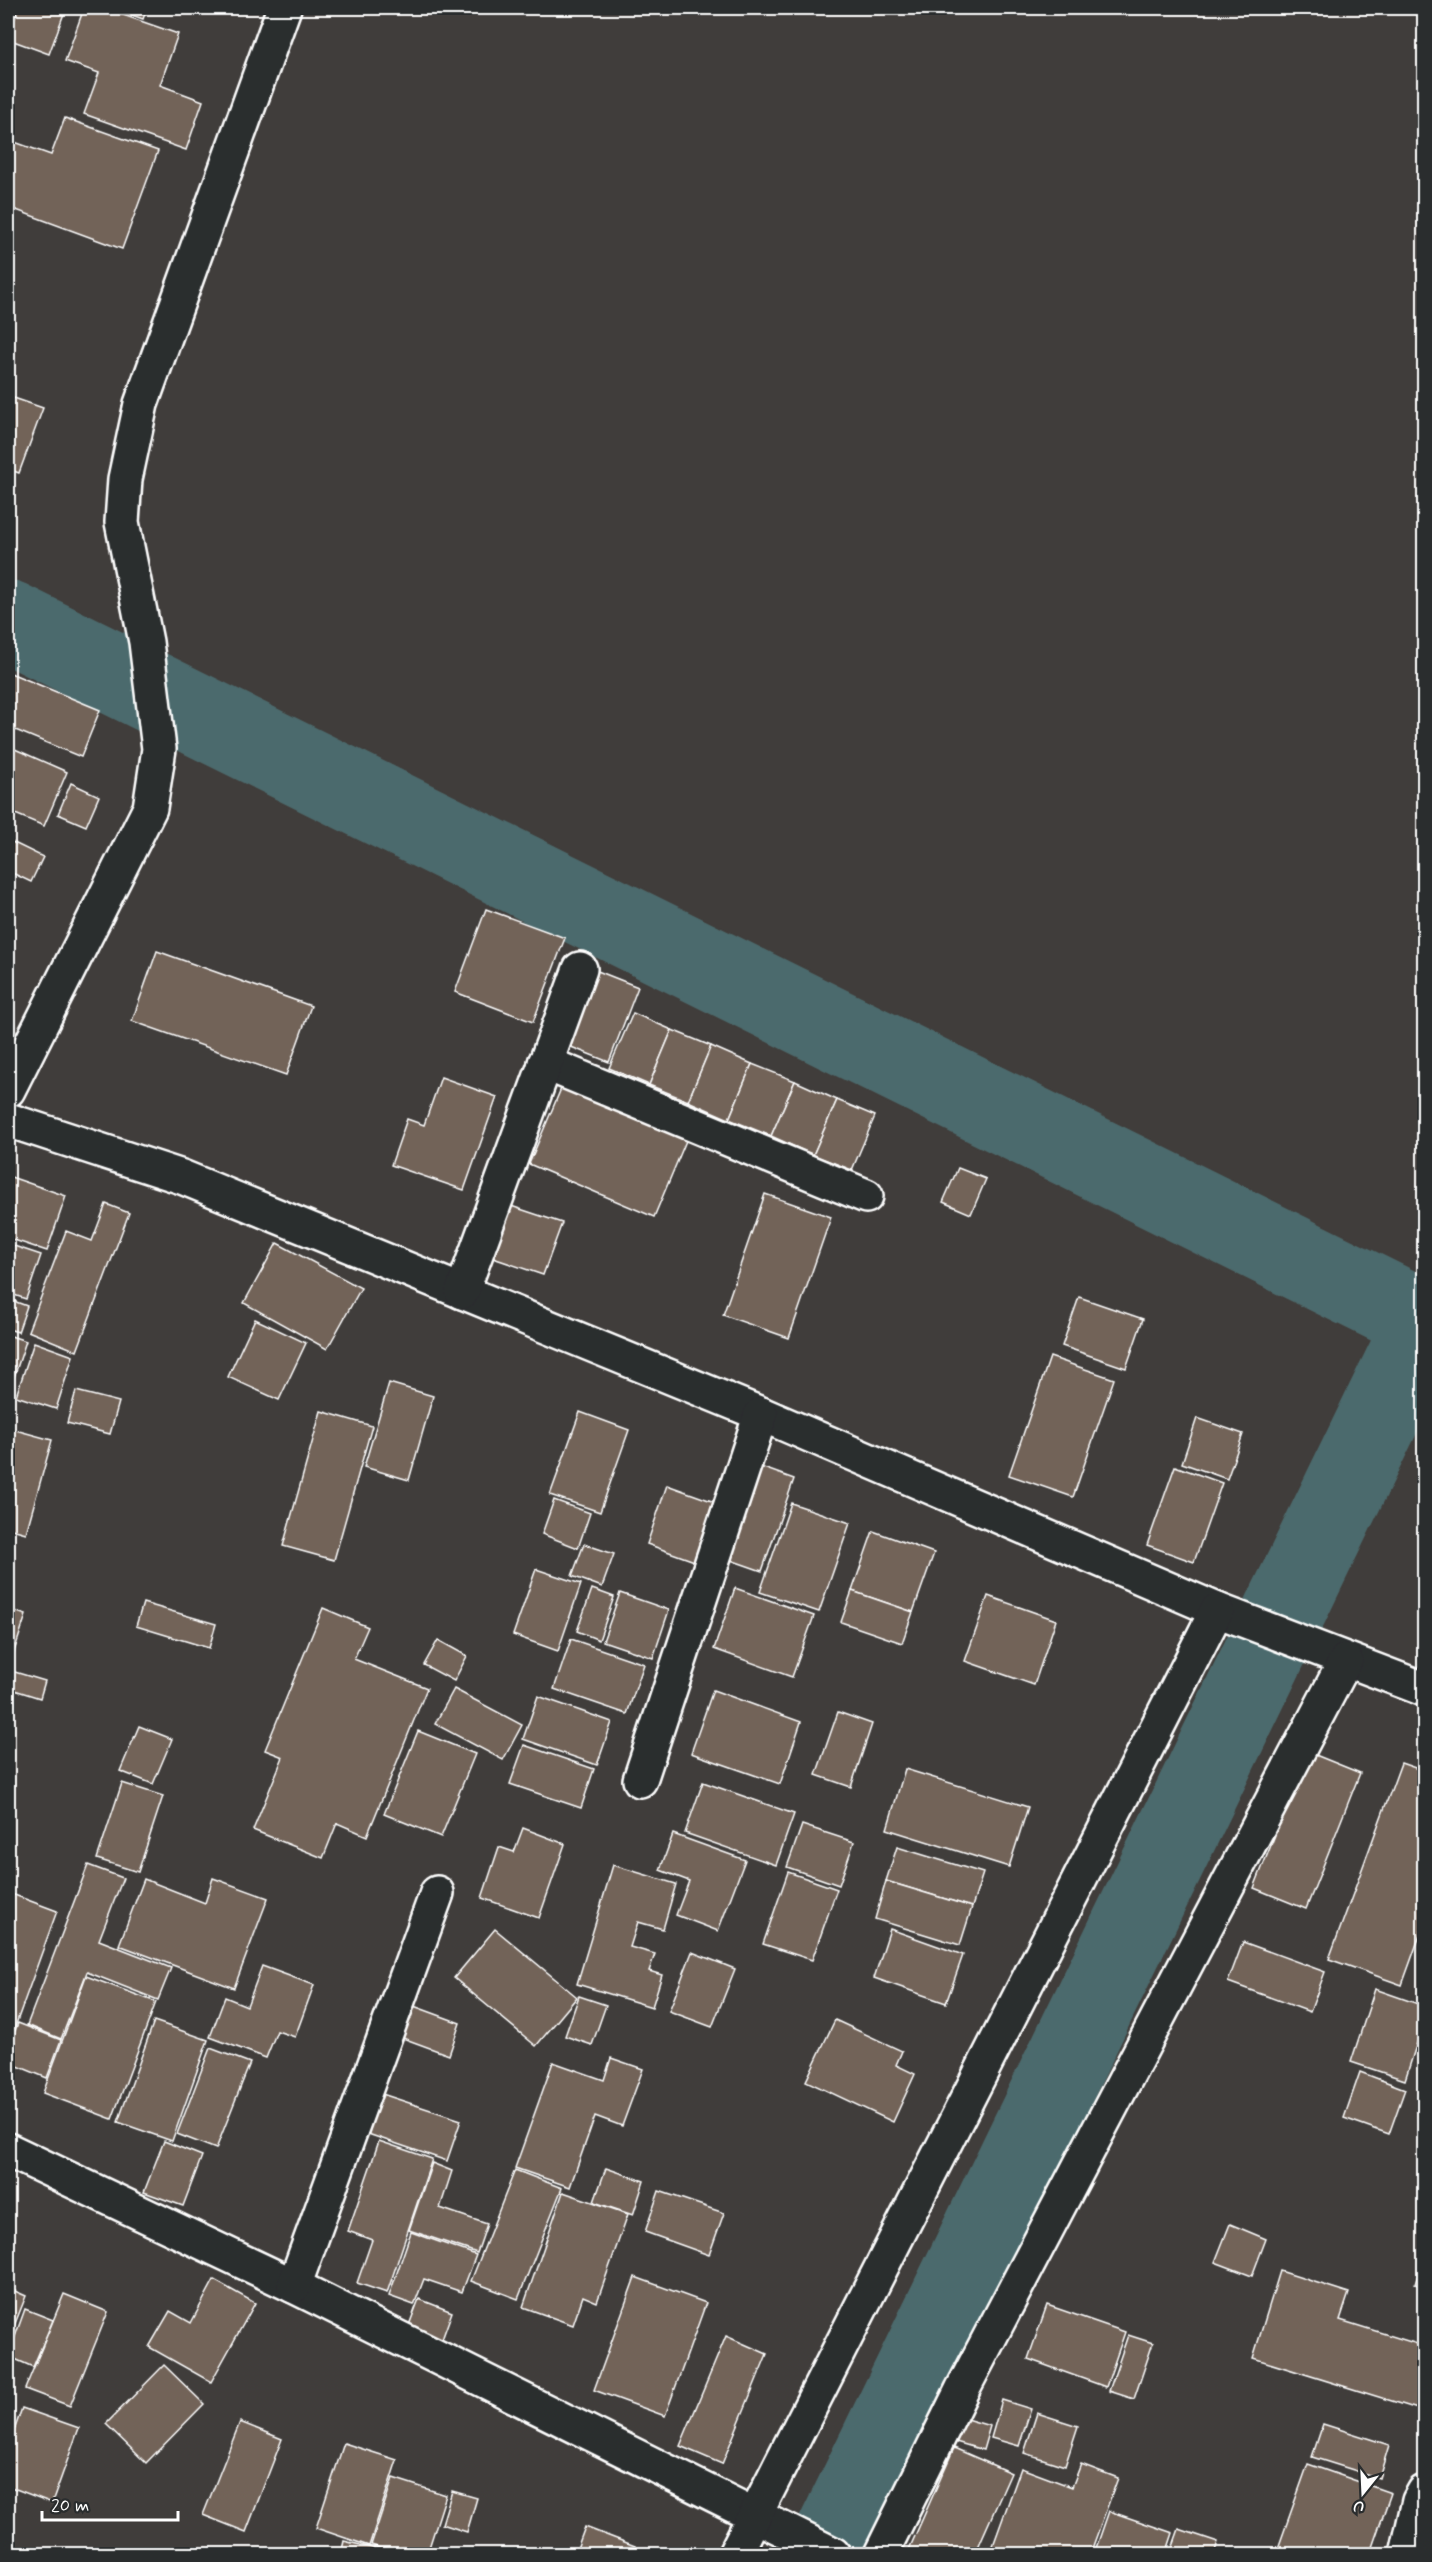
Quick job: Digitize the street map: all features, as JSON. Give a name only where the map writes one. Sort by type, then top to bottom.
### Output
[{"type":"street","points":[[8,1090],[150,808],[159,749],[146,642],[122,522],[125,479],[141,404],[284,8]]},
{"type":"street","points":[[462,1292],[580,969]]},
{"type":"street","points":[[546,1063],[866,1196]]},
{"type":"street","points":[[8,1120],[182,1177],[761,1414],[1217,1610],[1425,1689]]},
{"type":"street","points":[[640,1780],[761,1414]]},
{"type":"street","points":[[735,2554],[1217,1610]]},
{"type":"street","points":[[881,2554],[962,2390],[1340,1658]]},
{"type":"street","points":[[294,2286],[437,1893]]},
{"type":"street","points":[[8,2150],[294,2286],[833,2554]]},
{"type":"street","points":[[1407,2554],[1419,2501],[1425,2492]]},
{"type":"building","points":[[8,8],[18,8],[8,35]]},
{"type":"building","points":[[18,8],[66,8],[49,54],[8,39]]},
{"type":"building","points":[[84,8],[103,8],[178,34],[160,85],[203,101],[186,150],[84,114],[99,73],[65,61]]},
{"type":"building","points":[[113,8],[147,8],[143,19]]},
{"type":"building","points":[[65,118],[158,151],[122,249],[8,207],[9,140],[51,155]]},
{"type":"building","points":[[8,396],[43,408],[19,473],[8,469]]},
{"type":"building","points":[[8,672],[100,710],[81,757],[8,727]]},
{"type":"building","points":[[8,746],[67,772],[44,826],[8,811]]},
{"type":"building","points":[[71,783],[99,796],[86,826],[58,814]]},
{"type":"building","points":[[10,841],[43,857],[31,882],[8,871]]},
{"type":"building","points":[[486,909],[565,938],[533,1022],[455,992]]},
{"type":"building","points":[[157,951],[311,1006],[286,1075],[132,1021]]},
{"type":"building","points":[[590,968],[638,987],[609,1062],[561,1043]]},
{"type":"building","points":[[633,1013],[672,1030],[649,1085],[609,1068]]},
{"type":"building","points":[[672,1030],[711,1046],[688,1101],[649,1085]]},
{"type":"building","points":[[711,1046],[752,1064],[729,1119],[688,1101]]},
{"type":"building","points":[[752,1064],[795,1081],[771,1136],[729,1119]]},
{"type":"building","points":[[441,1077],[497,1097],[464,1190],[391,1165],[407,1119],[424,1125]]},
{"type":"building","points":[[795,1081],[837,1100],[813,1155],[771,1136]]},
{"type":"building","points":[[563,1084],[688,1136],[654,1217],[529,1164]]},
{"type":"building","points":[[837,1100],[875,1116],[852,1170],[813,1155]]},
{"type":"building","points":[[958,1168],[986,1179],[971,1214],[943,1202]]},
{"type":"building","points":[[8,1176],[66,1196],[47,1251],[8,1238]]},
{"type":"building","points":[[765,1194],[831,1217],[789,1338],[723,1315]]},
{"type":"building","points":[[106,1204],[129,1213],[77,1351],[28,1331],[66,1231],[92,1241]]},
{"type":"building","points":[[511,1206],[562,1223],[543,1275],[493,1258]]},
{"type":"building","points":[[277,1243],[361,1288],[327,1349],[244,1303]]},
{"type":"building","points":[[8,1244],[41,1255],[26,1299],[8,1293]]},
{"type":"building","points":[[1079,1297],[1143,1319],[1126,1368],[1062,1346]]},
{"type":"building","points":[[8,1299],[27,1306],[18,1332],[8,1329]]},
{"type":"building","points":[[255,1319],[306,1343],[279,1400],[228,1377]]},
{"type":"building","points":[[8,1335],[26,1341],[12,1383],[8,1382]]},
{"type":"building","points":[[34,1342],[73,1356],[56,1409],[16,1396]]},
{"type":"building","points":[[1050,1357],[1114,1379],[1073,1497],[1009,1475]]},
{"type":"building","points":[[389,1383],[433,1396],[409,1480],[364,1467]]},
{"type":"building","points":[[76,1391],[119,1402],[110,1434],[67,1423]]},
{"type":"building","points":[[321,1411],[372,1426],[334,1560],[283,1546]]},
{"type":"building","points":[[580,1412],[629,1430],[600,1512],[550,1495]]},
{"type":"building","points":[[1197,1418],[1243,1434],[1227,1479],[1182,1463]]},
{"type":"building","points":[[8,1428],[52,1440],[26,1533],[8,1528]]},
{"type":"building","points":[[755,1465],[794,1479],[762,1571],[722,1557]]},
{"type":"building","points":[[1175,1466],[1222,1483],[1194,1562],[1147,1545]]},
{"type":"building","points":[[667,1485],[720,1504],[700,1563],[647,1544]]},
{"type":"building","points":[[554,1500],[590,1513],[578,1548],[542,1534]]},
{"type":"building","points":[[791,1503],[850,1523],[819,1612],[760,1592]]},
{"type":"building","points":[[873,1531],[934,1553],[913,1612],[852,1591]]},
{"type":"building","points":[[584,1544],[614,1554],[602,1587],[572,1576]]},
{"type":"building","points":[[536,1569],[581,1584],[558,1651],[513,1635]]},
{"type":"building","points":[[735,1588],[814,1616],[792,1677],[714,1649]]},
{"type":"building","points":[[592,1589],[614,1597],[599,1640],[577,1631]]},
{"type":"building","points":[[852,1591],[913,1612],[902,1643],[841,1622]]},
{"type":"building","points":[[620,1593],[669,1610],[653,1658],[603,1641]]},
{"type":"building","points":[[988,1596],[1056,1620],[1034,1685],[965,1661]]},
{"type":"building","points":[[143,1603],[216,1624],[209,1648],[136,1626]]},
{"type":"building","points":[[323,1608],[368,1627],[354,1659],[427,1688],[367,1836],[337,1823],[323,1858],[253,1830],[283,1757],[265,1750]]},
{"type":"building","points":[[8,1609],[26,1615],[8,1670]]},
{"type":"building","points":[[571,1639],[644,1664],[627,1714],[554,1689]]},
{"type":"building","points":[[438,1640],[467,1656],[454,1681],[424,1665]]},
{"type":"building","points":[[8,1670],[45,1681],[40,1698],[8,1688]]},
{"type":"building","points":[[454,1689],[522,1725],[503,1760],[435,1724]]},
{"type":"building","points":[[713,1690],[801,1722],[780,1784],[691,1753]]},
{"type":"building","points":[[538,1696],[612,1722],[597,1765],[523,1739]]},
{"type":"building","points":[[838,1712],[872,1724],[851,1787],[816,1775]]},
{"type":"building","points":[[139,1726],[172,1739],[153,1784],[120,1771]]},
{"type":"building","points":[[418,1731],[475,1754],[441,1837],[384,1814]]},
{"type":"building","points":[[524,1745],[594,1769],[581,1808],[510,1784]]},
{"type":"building","points":[[1308,1752],[1360,1773],[1306,1909],[1254,1888]]},
{"type":"building","points":[[1401,1763],[1424,1771],[1424,1924],[1402,1985],[1329,1959]]},
{"type":"building","points":[[905,1769],[1028,1807],[1009,1867],[887,1829]]},
{"type":"building","points":[[703,1782],[794,1814],[776,1865],[685,1833]]},
{"type":"building","points":[[122,1783],[163,1796],[138,1872],[97,1859]]},
{"type":"building","points":[[802,1825],[854,1842],[839,1885],[787,1867]]},
{"type":"building","points":[[523,1828],[565,1844],[539,1918],[482,1898],[499,1847],[514,1852]]},
{"type":"building","points":[[673,1834],[745,1860],[718,1931],[676,1915],[689,1881],[660,1870]]},
{"type":"building","points":[[897,1847],[983,1873],[972,1907],[886,1881]]},
{"type":"building","points":[[88,1865],[123,1878],[99,1940],[171,1968],[158,2000],[87,1972],[61,2039],[27,2025]]},
{"type":"building","points":[[613,1865],[676,1884],[663,1929],[638,1922],[630,1947],[655,1954],[649,1971],[662,1975],[652,2007],[577,1984]]},
{"type":"building","points":[[788,1872],[837,1889],[812,1960],[763,1944]]},
{"type":"building","points":[[213,1878],[268,1898],[234,1988],[119,1945],[144,1879],[205,1903]]},
{"type":"building","points":[[886,1881],[972,1907],[960,1945],[875,1919]]},
{"type":"building","points":[[9,1893],[57,1911],[12,2035],[8,2033]]},
{"type":"building","points":[[495,1929],[577,1997],[536,2046],[454,1978]]},
{"type":"building","points":[[890,1929],[963,1955],[946,2003],[874,1978]]},
{"type":"building","points":[[1243,1942],[1325,1972],[1310,2012],[1228,1982]]},
{"type":"building","points":[[692,1952],[735,1969],[712,2027],[669,2011]]},
{"type":"building","points":[[262,1966],[314,1985],[295,2037],[277,2031],[266,2058],[210,2037],[225,1997],[247,2006]]},
{"type":"building","points":[[86,1976],[156,2002],[112,2119],[43,2093]]},
{"type":"building","points":[[1375,1989],[1424,2006],[1424,2021],[1405,2080],[1351,2062]]},
{"type":"building","points":[[579,1996],[606,2005],[592,2045],[565,2036]]},
{"type":"building","points":[[411,2005],[460,2023],[449,2055],[400,2037]]},
{"type":"building","points":[[835,2020],[902,2051],[896,2065],[915,2074],[893,2122],[806,2081]]},
{"type":"building","points":[[154,2021],[208,2040],[172,2141],[118,2122]]},
{"type":"building","points":[[18,2023],[61,2040],[47,2078],[8,2062],[8,2050]]},
{"type":"building","points":[[210,2048],[250,2063],[216,2149],[177,2134]]},
{"type":"building","points":[[611,2058],[643,2069],[622,2126],[595,2116],[570,2187],[515,2168],[553,2062],[604,2080]]},
{"type":"building","points":[[1360,2072],[1405,2089],[1389,2134],[1344,2118]]},
{"type":"building","points":[[1424,2088],[1424,2114],[1417,2111]]},
{"type":"building","points":[[382,2094],[461,2120],[447,2161],[368,2134]]},
{"type":"building","points":[[164,2141],[202,2156],[183,2206],[144,2192]]},
{"type":"building","points":[[379,2141],[432,2159],[387,2293],[357,2283],[372,2240],[348,2231]]},
{"type":"building","points":[[432,2163],[452,2171],[440,2208],[487,2224],[477,2253],[409,2230]]},
{"type":"building","points":[[606,2168],[644,2181],[633,2215],[594,2202]]},
{"type":"building","points":[[515,2170],[562,2188],[518,2299],[471,2281]]},
{"type":"building","points":[[659,2191],[724,2213],[709,2255],[645,2232]]},
{"type":"building","points":[[563,2192],[628,2214],[597,2302],[583,2296],[573,2325],[523,2307]]},
{"type":"building","points":[[1230,2224],[1266,2239],[1252,2276],[1215,2262]]},
{"type":"building","points":[[411,2232],[476,2255],[462,2292],[424,2279],[414,2305],[389,2296]]},
{"type":"building","points":[[1422,2262],[1424,2262],[1424,2287],[1415,2284]]},
{"type":"building","points":[[1280,2271],[1349,2293],[1340,2320],[1424,2346],[1424,2411],[1253,2358]]},
{"type":"building","points":[[635,2277],[706,2303],[665,2416],[594,2390]]},
{"type":"building","points":[[214,2280],[255,2303],[211,2382],[149,2347],[170,2311],[191,2323]]},
{"type":"building","points":[[8,2288],[26,2296],[8,2341]]},
{"type":"building","points":[[64,2294],[108,2312],[70,2406],[25,2389]]},
{"type":"building","points":[[419,2299],[452,2312],[440,2345],[406,2333]]},
{"type":"building","points":[[1047,2305],[1125,2332],[1106,2387],[1028,2359]]},
{"type":"building","points":[[25,2309],[53,2320],[33,2367],[8,2356]]},
{"type":"building","points":[[1128,2335],[1153,2343],[1134,2399],[1109,2391]]},
{"type":"building","points":[[726,2336],[767,2354],[722,2464],[680,2446]]},
{"type":"building","points":[[164,2365],[204,2404],[146,2463],[106,2424]]},
{"type":"building","points":[[1002,2400],[1031,2409],[1019,2446],[991,2438]]},
{"type":"building","points":[[22,2408],[79,2428],[52,2503],[8,2486],[8,2448]]},
{"type":"building","points":[[1037,2413],[1078,2426],[1065,2466],[1024,2453]]},
{"type":"building","points":[[956,2416],[990,2426],[983,2450],[949,2440]]},
{"type":"building","points":[[240,2422],[282,2439],[246,2532],[203,2515]]},
{"type":"building","points":[[1323,2424],[1389,2445],[1379,2478],[1312,2457]]},
{"type":"building","points":[[344,2443],[397,2460],[369,2546],[316,2528]]},
{"type":"building","points":[[954,2448],[1011,2473],[975,2554],[907,2554]]},
{"type":"building","points":[[1081,2464],[1118,2478],[1090,2554],[990,2554],[1021,2468],[1072,2487]]},
{"type":"building","points":[[1308,2464],[1391,2493],[1370,2553],[1374,2554],[1276,2554]]},
{"type":"building","points":[[393,2478],[446,2495],[427,2554],[399,2554],[371,2545]]},
{"type":"building","points":[[452,2491],[477,2498],[467,2532],[442,2524]]},
{"type":"building","points":[[1109,2511],[1173,2533],[1166,2554],[1094,2554]]},
{"type":"building","points":[[585,2527],[635,2546],[632,2554],[575,2554]]},
{"type":"building","points":[[1179,2529],[1218,2542],[1214,2554],[1170,2554]]},
{"type":"building","points":[[344,2541],[385,2551],[384,2554],[341,2554]]},
{"type":"waterway","points":[[8,621],[1424,1321]]},
{"type":"waterway","points":[[827,2554],[1424,1325]]}]
